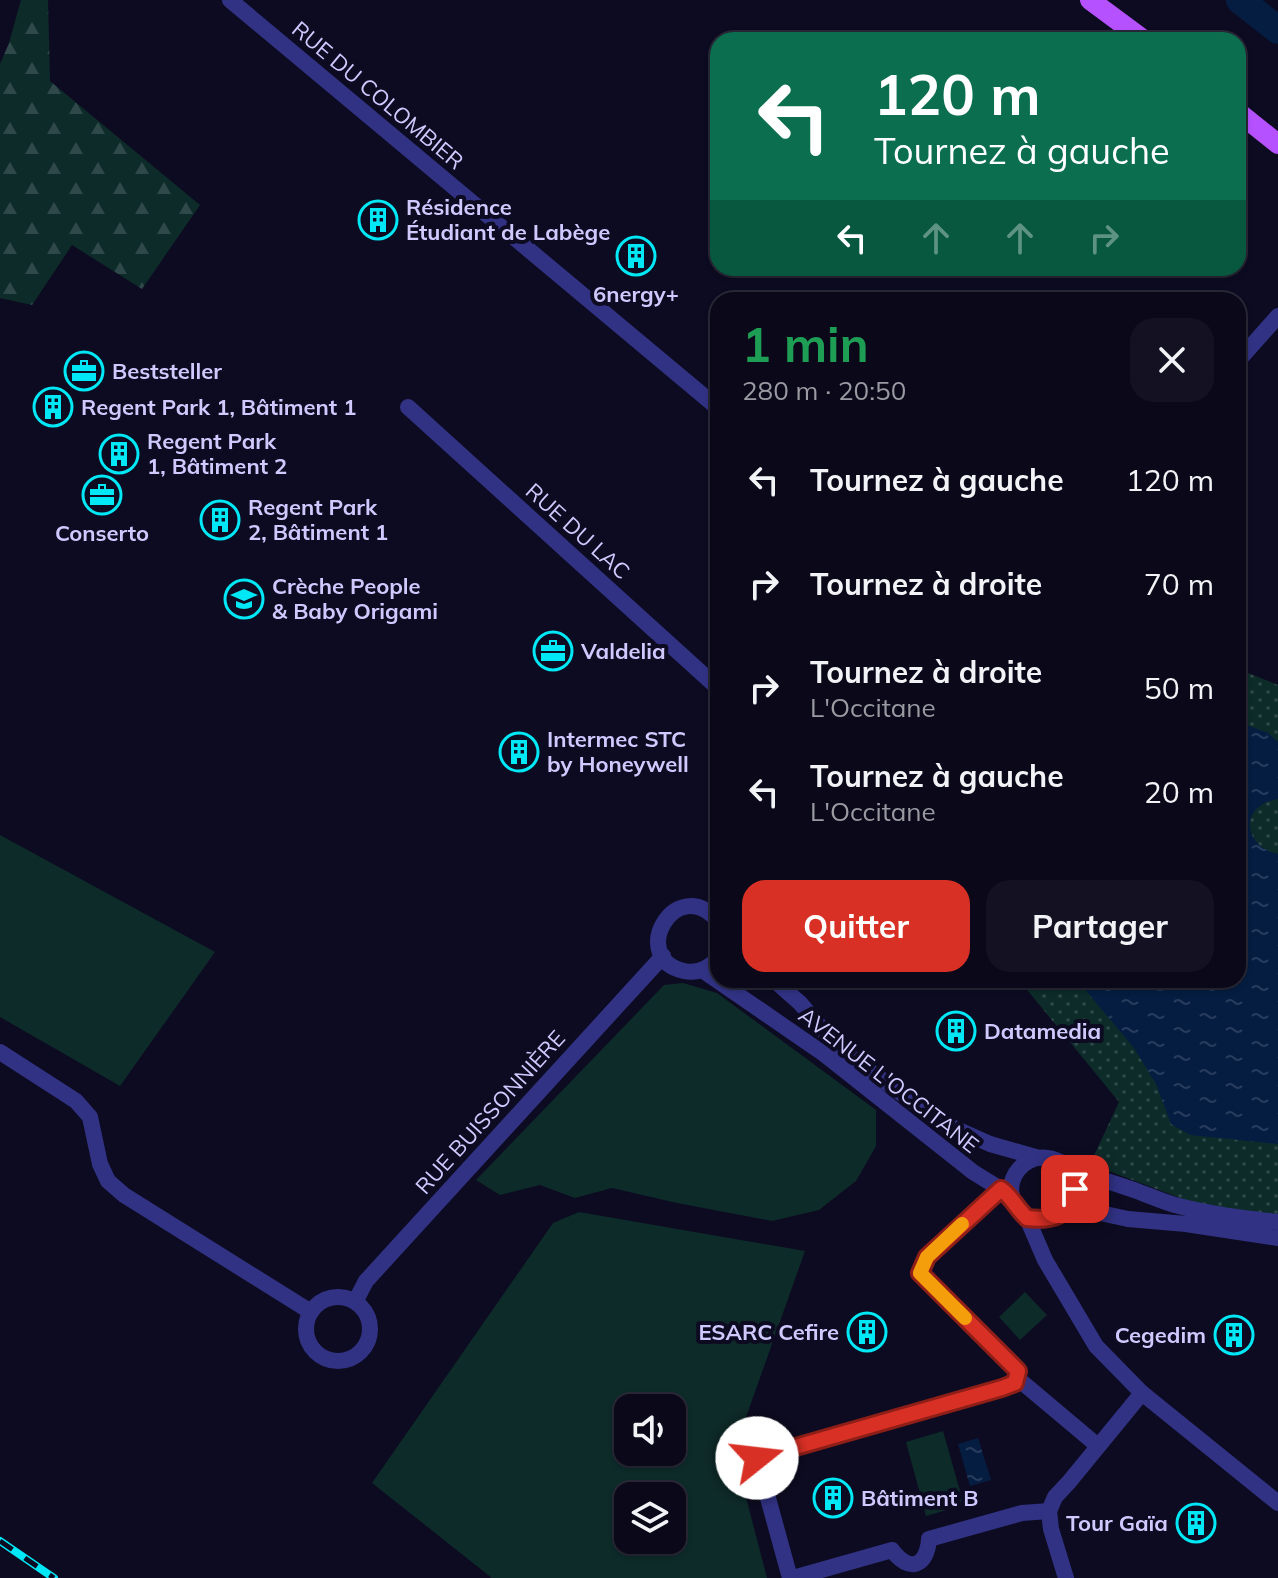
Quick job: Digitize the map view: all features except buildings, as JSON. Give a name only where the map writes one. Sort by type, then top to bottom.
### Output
[{"type":"main road","points":[[1090,0],[1133,32]]},
{"type":"main road","points":[[1246,118],[1278,144]]},
{"type":"street","name":"RUE DU COLOMBIER","points":[[230,0],[710,401]]},
{"type":"street","points":[[1246,352],[1278,316]]},
{"type":"street","name":"RUE DU LAC","points":[[408,407],[710,681]]},
{"type":"street","points":[[663,956],[658,939],[663,921],[671,913],[692,906],[710,911]]},
{"type":"street","name":"AVENUE L'OCCITANE","points":[[663,956],[670,965],[680,970],[702,970],[710,976]]},
{"type":"street","name":"RUE BUISSONNIÈRE","points":[[355,1302],[366,1281],[663,956]]},
{"type":"street","points":[[702,970],[710,966]]},
{"type":"street","name":"AVENUE L'OCCITANE","points":[[728,988],[824,1054],[973,1172],[1006,1193]]},
{"type":"street","name":"AVENUE L'OCCITANE","points":[[783,988],[845,1052],[899,1093],[952,1128],[990,1144],[1039,1158]]},
{"type":"street","points":[[0,1052],[76,1101],[90,1117],[100,1164],[108,1181],[124,1195],[311,1312]]},
{"type":"street","points":[[1049,1511],[1022,1513],[929,1539],[928,1550],[918,1571],[899,1560],[892,1550],[791,1578],[757,1458],[1015,1383],[1018,1371],[920,1273],[927,1257],[1006,1193],[1015,1172],[1027,1162],[1049,1158],[1176,1205],[1278,1222]]},
{"type":"street","points":[[1045,1260],[1060,1214],[1073,1201],[1074,1181],[1067,1166]]},
{"type":"street","points":[[1006,1193],[1027,1218],[1045,1260],[1096,1346],[1142,1393],[1278,1503]]},
{"type":"street","points":[[1027,1218],[1041,1220],[1060,1214],[1091,1211],[1128,1219],[1278,1238]]},
{"type":"street","points":[[330,1298],[355,1302],[369,1321],[365,1346],[355,1356],[345,1360],[325,1358],[316,1352],[306,1333],[311,1312],[330,1298]]},
{"type":"street","points":[[1016,1377],[1098,1446]]},
{"type":"street","points":[[1066,1578],[1051,1529],[1049,1511],[1055,1497],[1142,1393]]},
{"type":"green space","points":[[21,0],[48,0],[50,81],[200,205],[142,289],[72,245],[32,305],[0,298],[0,64]]},
{"type":"green space","points":[[1246,672],[1278,685],[1278,1216],[1199,1205],[1090,1164],[1119,1102],[1026,988],[1246,988]]},
{"type":"green space","points":[[0,835],[215,952],[120,1086],[0,1017]]},
{"type":"green space","points":[[683,983],[717,993],[876,1110],[876,1146],[856,1181],[819,1210],[772,1221],[612,1188],[575,1198],[540,1185],[500,1195],[476,1180],[664,985]]},
{"type":"green space","points":[[579,1212],[805,1251],[734,1451],[767,1578],[492,1578],[372,1483],[553,1223]]},
{"type":"green space","points":[[1025,1292],[1047,1315],[1020,1340],[999,1317]]},
{"type":"green space","points":[[943,1431],[964,1505],[926,1516],[906,1442]]},
{"type":"water","points":[[1246,725],[1268,733],[1278,742],[1278,799],[1256,809],[1250,826],[1257,843],[1278,854],[1278,1144],[1190,1135],[1171,1124],[1156,1084],[1134,1048],[1084,988],[1246,988]]},
{"type":"water","points":[[978,1438],[991,1480],[970,1486],[958,1444]]},
{"type":"waterway","points":[[1240,0],[1278,30]]},
{"type":"railway","points":[[0,1541],[54,1578]]},
{"type":"slow traffic","points":[[962,1224],[927,1257],[920,1273],[965,1318]]},
{"type":"place","name":"Résidence Étudiant de Labège","points":[[378,220]]},
{"type":"place","name":"6nergy+","points":[[636,256]]},
{"type":"place","name":"Beststeller","points":[[84,371]]},
{"type":"place","name":"Regent Park 1, Bâtiment 1","points":[[53,407]]},
{"type":"place","name":"Regent Park 1, Bâtiment 2","points":[[119,454]]},
{"type":"place","name":"Conserto","points":[[102,495]]},
{"type":"place","name":"Regent Park 2, Bâtiment 1","points":[[220,520]]},
{"type":"place","name":"Crèche People & Baby Origami","points":[[244,599]]},
{"type":"place","name":"Valdelia","points":[[553,651]]},
{"type":"place","name":"Intermec STC by Honeywell","points":[[519,752]]},
{"type":"place","name":"Datamedia","points":[[956,1031]]},
{"type":"place","name":"ESARC Cefire","points":[[867,1332]]},
{"type":"place","name":"Cegedim","points":[[1234,1335]]},
{"type":"place","name":"Bâtiment B","points":[[833,1498]]},
{"type":"place","name":"Tour Gaïa","points":[[1196,1523]]},
{"type":"route","points":[[757,1458],[1015,1383],[1018,1371],[920,1273],[927,1257],[1001,1189],[1012,1197],[1027,1218],[1041,1220],[1054,1218],[1066,1210],[1073,1201],[1075,1189]]}]
